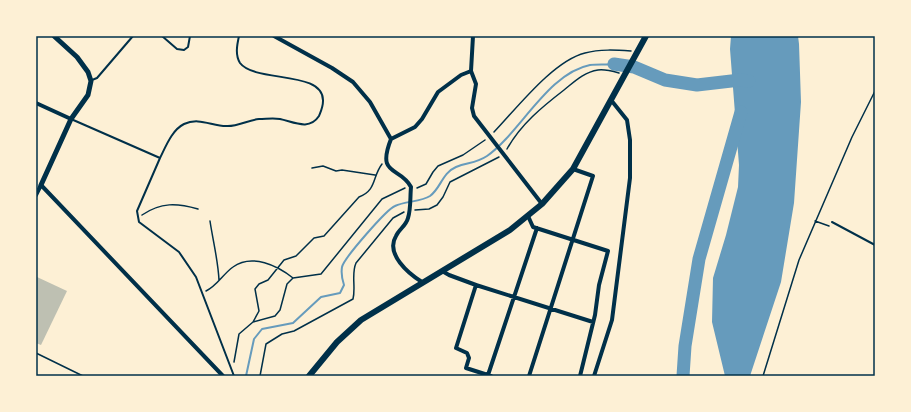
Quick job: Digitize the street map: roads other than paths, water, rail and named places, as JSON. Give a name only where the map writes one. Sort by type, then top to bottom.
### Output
[{"type":"main road","points":[[309,376],[348,330],[422,282],[510,230],[542,204],[573,169],[646,36]]},
{"type":"street","points":[[36,195],[71,119],[88,95],[91,81],[84,65],[54,36]]},
{"type":"street","points":[[274,36],[332,68],[353,82],[370,102],[391,139],[386,159],[388,166],[411,187],[409,210],[405,226],[396,234],[392,242],[403,268],[422,282]]},
{"type":"street","points":[[474,36],[471,71],[476,84],[472,108],[474,116],[542,204]]},
{"type":"street","points":[[391,139],[415,127],[422,119],[438,92],[461,75],[471,71]]},
{"type":"street","points":[[594,376],[612,320],[630,178],[630,140],[627,120],[611,100]]},
{"type":"street","points":[[36,104],[71,119]]},
{"type":"street","points":[[529,376],[593,176],[573,169]]},
{"type":"street","points":[[41,185],[223,376]]},
{"type":"street","points":[[528,216],[533,227],[608,251],[598,285],[593,322],[580,376]]},
{"type":"street","points":[[476,285],[456,348],[467,353],[469,358],[466,368],[490,376],[536,228]]},
{"type":"street","points":[[442,271],[476,285],[593,322]]},
{"type":"lane","points":[[91,81],[97,78],[133,36]]},
{"type":"lane","points":[[162,36],[176,49],[184,50],[188,47],[190,36]]},
{"type":"lane","points":[[234,375],[196,277],[179,252],[139,222],[137,211],[170,138],[176,130],[184,124],[203,121],[228,126],[255,119],[270,118],[299,124],[308,124],[316,119],[322,110],[324,100],[320,91],[311,83],[251,70],[240,63],[236,52],[239,36]]},
{"type":"lane","points":[[71,119],[160,158]]},
{"type":"lane","points":[[832,222],[875,245]]},
{"type":"water","points":[[731,36],[798,36],[799,44],[801,102],[794,203],[781,282],[750,376],[725,376],[712,322],[713,278],[738,187],[739,165],[730,49]]},
{"type":"waterway","points":[[246,376],[254,339],[262,329],[293,323],[321,297],[340,293],[344,285],[342,278],[342,267],[345,262],[366,234],[391,209],[399,204],[430,196],[434,193],[451,170],[460,165],[479,160],[487,156],[499,146],[535,105],[561,79],[575,70],[590,65],[614,64]]},
{"type":"waterway","points":[[614,64],[634,67],[665,80],[697,85],[740,80],[749,81]]},
{"type":"waterway","points":[[683,376],[685,346],[699,259],[741,112]]}]
